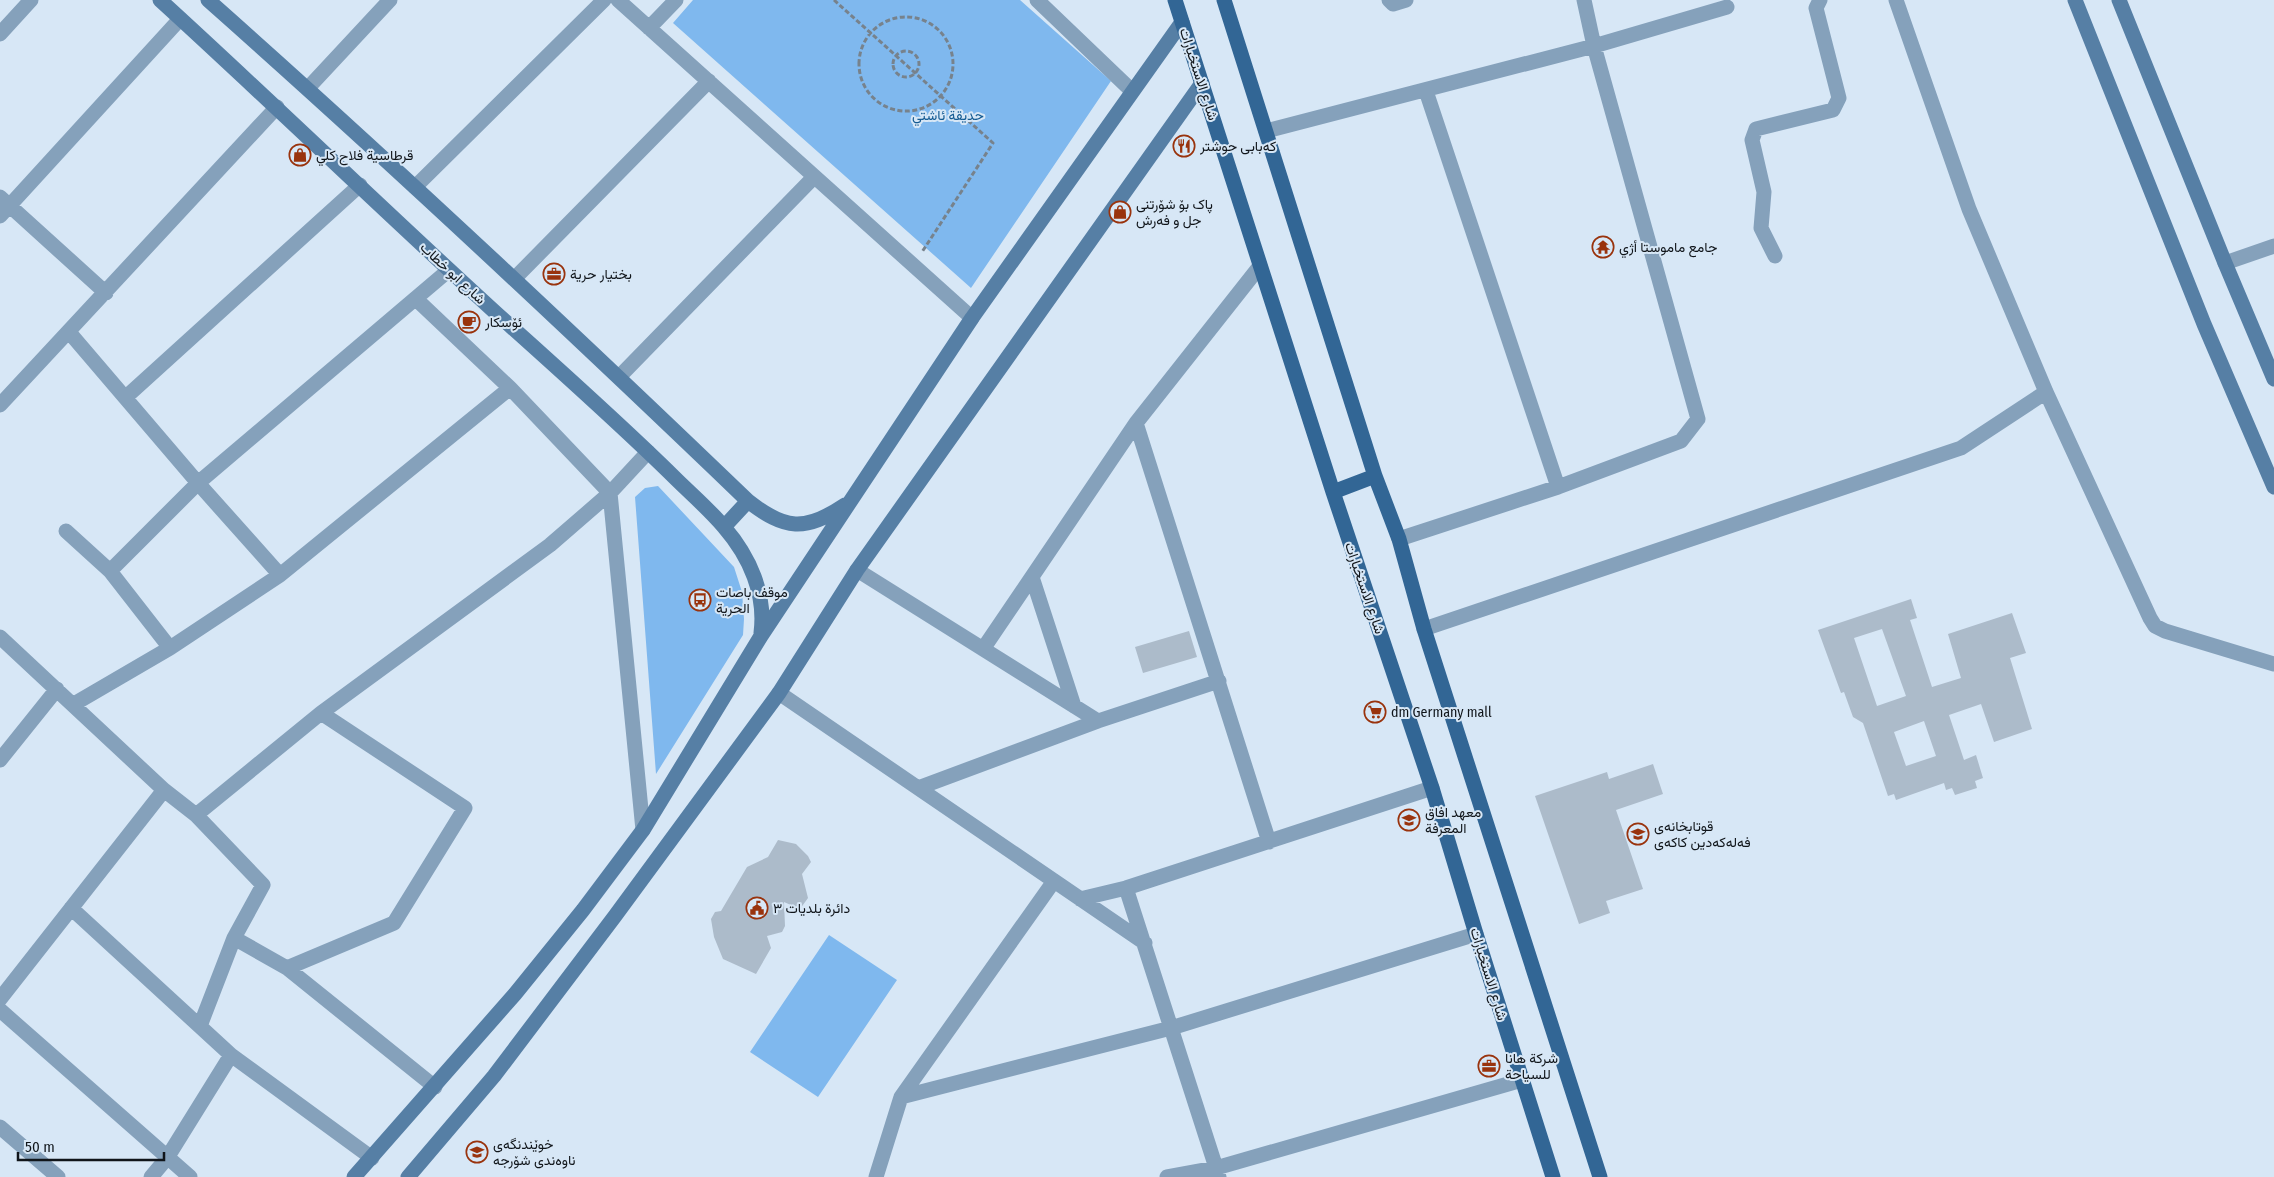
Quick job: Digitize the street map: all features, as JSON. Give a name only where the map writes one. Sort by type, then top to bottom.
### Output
[{"type":"main road","name":"شارع ابو خطاب","points":[[160,0],[277,107],[448,270],[648,452],[724,527],[747,559],[755,578],[762,609],[761,636]]},
{"type":"main road","points":[[208,0],[308,88],[515,278],[748,501],[768,516],[779,522],[789,524],[807,523],[822,518],[848,503]]},
{"type":"main road","name":"شارع الاستخبارات","points":[[1175,0],[1333,492],[1432,788],[1553,1177]]},
{"type":"main road","points":[[1224,0],[1375,476],[1399,540],[1424,629],[1600,1177]]},
{"type":"main road","points":[[2076,0],[2204,324],[2274,487]]},
{"type":"main road","points":[[2119,0],[2274,379]]},
{"type":"main road","points":[[354,1177],[435,1087],[546,956],[643,830],[761,636],[848,503],[972,318],[1182,22]]},
{"type":"main road","points":[[408,1177],[494,1076],[621,908],[778,693],[857,570],[1202,83]]},
{"type":"main road","points":[[1333,492],[1375,476]]},
{"type":"main road","points":[[724,527],[748,501]]},
{"type":"street","points":[[0,34],[31,0]]},
{"type":"street","points":[[308,88],[390,0]]},
{"type":"street","points":[[415,186],[604,0]]},
{"type":"street","points":[[618,0],[972,318]]},
{"type":"street","points":[[649,28],[676,0]]},
{"type":"street","points":[[1037,0],[1132,91]]},
{"type":"street","points":[[1389,0],[1393,4],[1406,0]]},
{"type":"street","points":[[1399,540],[1558,486],[1682,441],[1698,419],[1594,46],[1584,0]]},
{"type":"street","points":[[1774,256],[1761,228],[1764,192],[1752,140],[1756,129],[1833,110],[1839,98],[1816,8],[1820,0]]},
{"type":"street","points":[[1896,0],[1969,209],[2046,392],[2150,618],[2155,626],[2165,631],[2274,664]]},
{"type":"street","points":[[1266,132],[1594,46],[1727,7]]},
{"type":"street","points":[[106,293],[3,206],[180,19]]},
{"type":"street","points":[[515,278],[709,82]]},
{"type":"street","points":[[1426,91],[1558,486]]},
{"type":"street","points":[[0,405],[277,107]]},
{"type":"street","points":[[619,377],[814,177]]},
{"type":"street","points":[[126,396],[360,185]]},
{"type":"street","points":[[2225,263],[2274,246]]},
{"type":"street","points":[[983,649],[1136,423],[1260,266]]},
{"type":"street","points":[[110,571],[198,483],[448,270]]},
{"type":"street","points":[[416,298],[510,388],[610,492],[643,830]]},
{"type":"street","points":[[69,332],[126,396],[198,483],[280,575]]},
{"type":"street","points":[[74,704],[170,648],[280,575],[510,388]]},
{"type":"street","points":[[1424,629],[1961,448],[2046,392]]},
{"type":"street","points":[[1136,423],[1269,842]]},
{"type":"street","points":[[196,815],[321,713],[550,545],[610,492],[648,452]]},
{"type":"street","points":[[66,531],[110,571],[170,648]]},
{"type":"street","points":[[857,570],[1098,721]]},
{"type":"street","points":[[1032,577],[1074,706]]},
{"type":"street","points":[[0,637],[164,790],[196,815],[263,885],[234,938],[200,1026]]},
{"type":"street","points":[[918,788],[1098,721],[1219,681]]},
{"type":"street","points":[[0,760],[57,689]]},
{"type":"street","points":[[778,693],[1145,943]]},
{"type":"street","points":[[287,968],[394,923],[465,808],[321,713]]},
{"type":"street","points":[[1080,899],[1126,888],[1432,788]]},
{"type":"street","points":[[0,998],[164,790]]},
{"type":"street","points":[[876,1177],[901,1097],[1054,881]]},
{"type":"street","points":[[1126,888],[1217,1173]]},
{"type":"street","points":[[71,908],[231,1055],[372,1158]]},
{"type":"street","points":[[901,1097],[1171,1028],[1476,934]]},
{"type":"street","points":[[234,938],[287,968],[435,1087]]},
{"type":"street","points":[[0,1010],[190,1177]]},
{"type":"street","points":[[151,1177],[167,1158],[231,1055]]},
{"type":"street","points":[[1167,1177],[1217,1173],[1522,1080]]},
{"type":"street","points":[[0,1127],[58,1177]]},
{"type":"path","points":[[834,0],[993,143],[913,265]]},
{"type":"path","points":[[907,17],[928,23],[938,30],[949,45],[953,61],[951,78],[940,96],[927,106],[907,111],[890,108],[875,99],[865,88],[859,70],[861,51],[871,33],[884,22],[907,17]]},
{"type":"path","points":[[902,51],[912,52],[919,61],[916,73],[912,76],[902,77],[895,73],[892,62],[896,55],[902,51]]},
{"type":"green space","name":"حديقة ئاشتي","points":[[693,0],[1020,0],[1111,81],[971,288],[673,23]]},
{"type":"green space","points":[[658,486],[734,567],[742,592],[744,619],[743,635],[656,774],[635,497],[645,488]]},
{"type":"green space","points":[[829,935],[897,980],[818,1097],[750,1052]]},
{"type":"building","points":[[1911,599],[1917,618],[1910,620],[1932,687],[1961,678],[1948,634],[2012,613],[2026,653],[2010,658],[2032,729],[1994,742],[1981,704],[1949,715],[1964,760],[1976,755],[1983,778],[1975,781],[1977,788],[1955,795],[1952,788],[1946,790],[1944,783],[1896,800],[1894,794],[1888,796],[1863,723],[1853,717],[1844,692],[1841,693],[1818,630]],"holes":[[[1882,629],[1906,696],[1877,706],[1854,638]],[[1924,721],[1936,756],[1906,766],[1894,732]]]},
{"type":"building","points":[[1189,631],[1197,657],[1143,673],[1135,647]]},
{"type":"building","points":[[1653,764],[1663,794],[1616,810],[1643,889],[1606,901],[1610,913],[1579,924],[1535,796],[1607,772],[1609,779]]},
{"type":"building","name":"دائرة بلديات ٣","points":[[778,840],[796,844],[808,856],[811,862],[802,874],[808,898],[800,909],[784,902],[785,926],[782,932],[767,936],[771,948],[756,974],[723,959],[714,937],[711,919],[715,912],[721,911],[747,867],[768,857]]},
{"type":"place","name":"کەبابی حوشتر","points":[[1184,146]]},
{"type":"place","name":"قرطاسية فلاح كلي","points":[[300,155]]},
{"type":"place","name":"پاک بۆ شۆرتنی جل و فەرش","points":[[1120,212]]},
{"type":"place","name":"جامع ماموستا أژي","points":[[1603,247]]},
{"type":"place","name":"بختيار حرية","points":[[554,274]]},
{"type":"place","name":"ئۆسکار","points":[[469,322]]},
{"type":"place","name":"موقف باصات الحریة","points":[[700,600]]},
{"type":"place","name":"dm Germany mall","points":[[1375,712]]},
{"type":"place","name":"معهد افاق المعرفة","points":[[1409,820]]},
{"type":"place","name":"قوتابخانەی فەلەکەدین کاکەی","points":[[1638,834]]},
{"type":"place","name":"دائرة بلديات ٣","points":[[757,908]]},
{"type":"place","name":"شركة هانا للسياحة","points":[[1489,1066]]},
{"type":"place","name":"خوێندنگەی ناوەندی شۆرجە","points":[[477,1152]]}]
